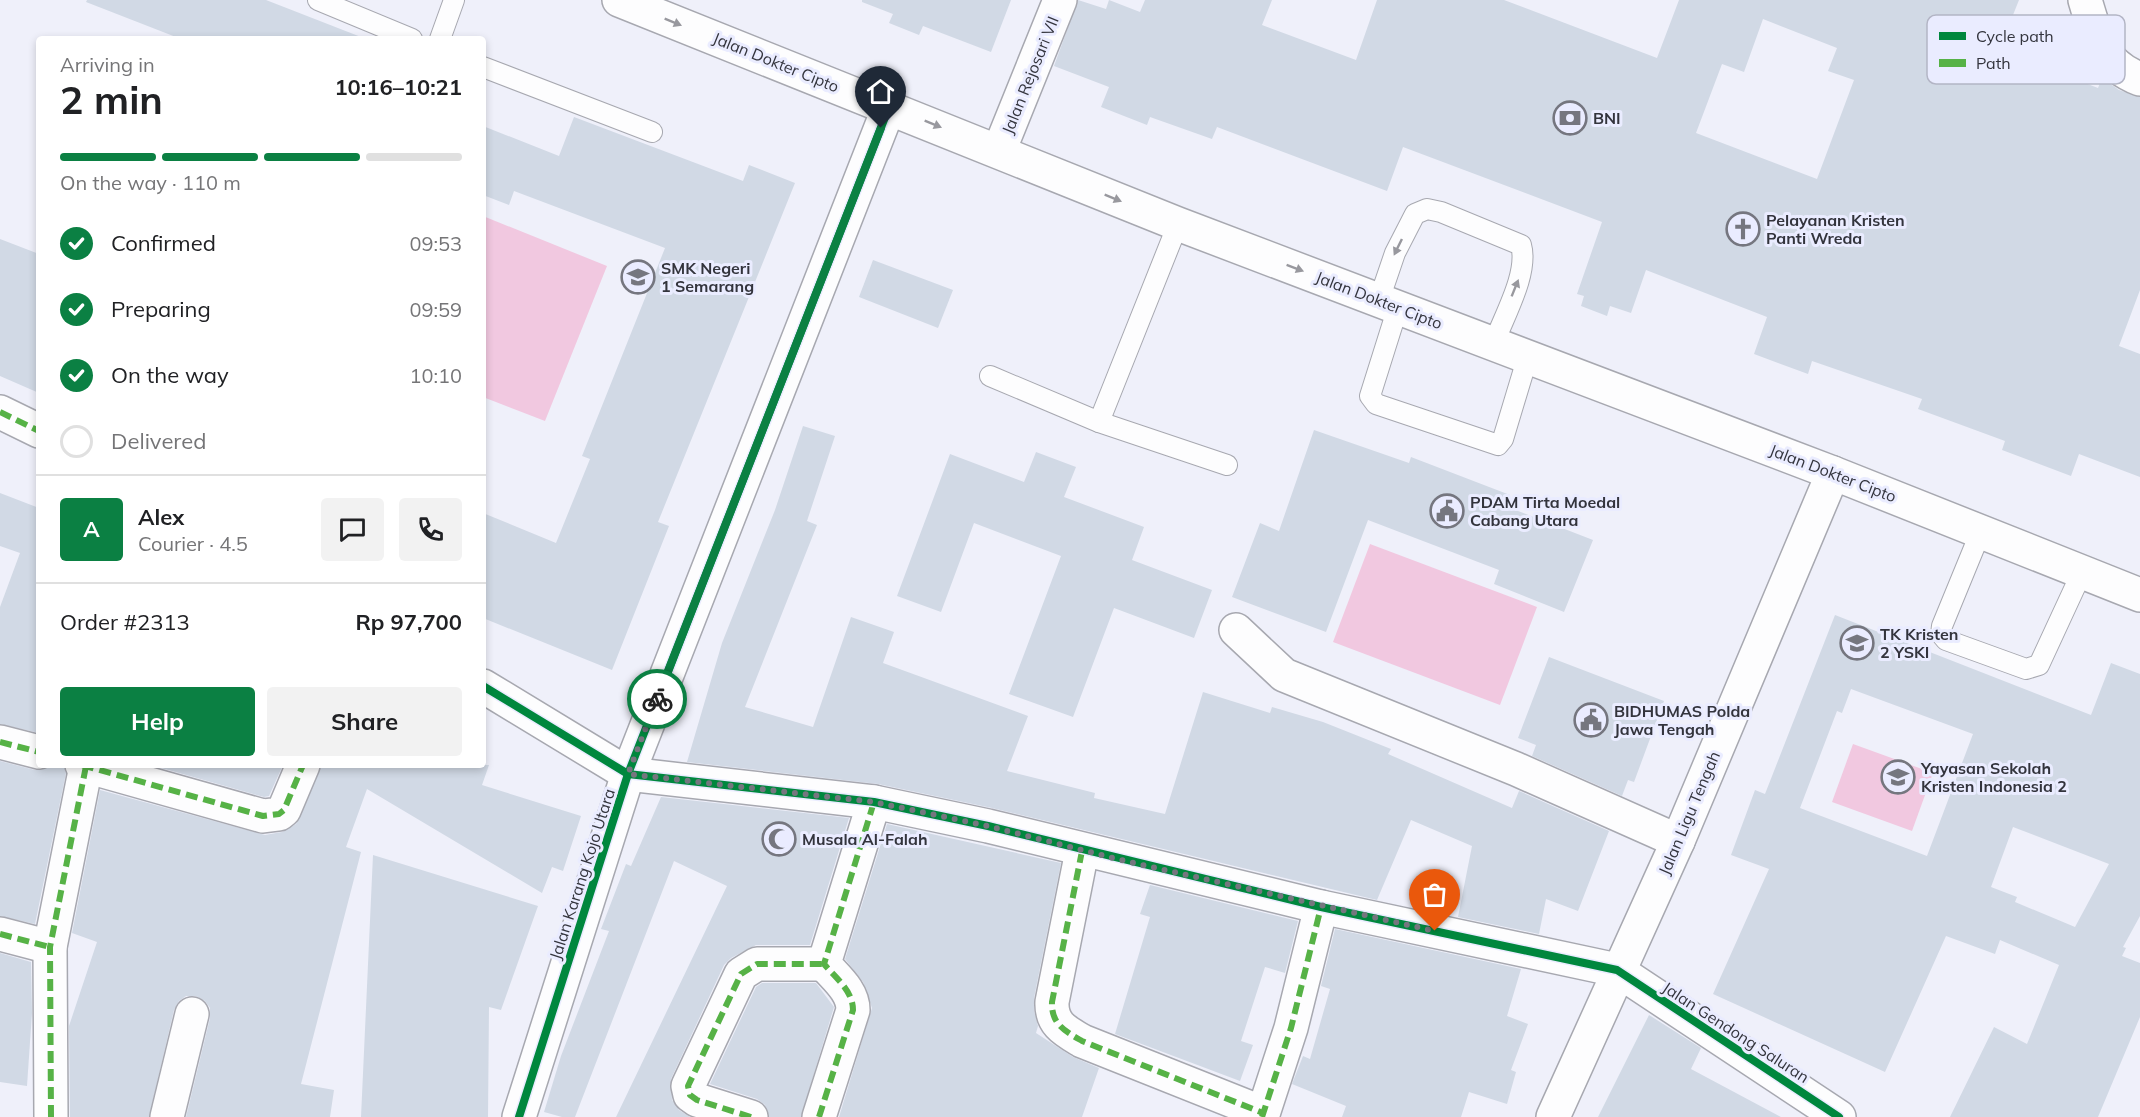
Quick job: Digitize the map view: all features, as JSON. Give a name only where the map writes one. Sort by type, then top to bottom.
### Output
[{"type":"main road","name":"Jalan Dokter Cipto","points":[[619,0],[1178,224],[1833,473],[2140,595]]},
{"type":"main road","name":"Jalan Rejosari VII","points":[[999,151],[1060,0]]},
{"type":"main road","points":[[2085,0],[2090,15]]},
{"type":"main road","points":[[2125,70],[2140,79]]},
{"type":"main road","name":"Jalan Karang Kojo Utara","points":[[519,1117],[628,774],[889,107]]},
{"type":"main road","points":[[0,412],[36,430]]},
{"type":"main road","name":"Jalan Ligu Tengah","points":[[1553,1117],[1617,970],[1678,842],[1833,473]]},
{"type":"main road","points":[[1236,630],[1284,675],[1516,769],[1678,842]]},
{"type":"main road","points":[[486,688],[628,774],[874,802],[988,826],[1321,907],[1617,970]]},
{"type":"main road","points":[[0,742],[36,751]]},
{"type":"main road","points":[[51,1117],[50,947],[84,768]]},
{"type":"main road","points":[[91,768],[263,816],[279,814],[284,810],[302,768]]},
{"type":"main road","points":[[824,964],[874,802]]},
{"type":"main road","points":[[1082,850],[1052,1002],[1051,1012],[1057,1024],[1082,1041],[1262,1115],[1291,1028],[1321,907]]},
{"type":"main road","points":[[0,934],[50,947]]},
{"type":"main road","points":[[751,1117],[697,1100],[690,1095],[688,1086],[741,974],[757,964],[824,964],[851,995],[853,1010],[819,1117]]},
{"type":"main road","name":"Jalan Gendong Saluran","points":[[1617,970],[1839,1117]]},
{"type":"main road","points":[[167,1117],[192,1014]]},
{"type":"lane","points":[[318,0],[405,36]]},
{"type":"lane","points":[[441,36],[454,0]]},
{"type":"lane","points":[[486,68],[652,132]]},
{"type":"lane","points":[[1494,343],[1521,272],[1524,256],[1521,245],[1441,213],[1427,209],[1415,214],[1395,253],[1370,396],[1376,404],[1498,444],[1503,439],[1528,356]]},
{"type":"lane","points":[[1099,422],[1178,224]]},
{"type":"lane","points":[[990,376],[1099,422],[1227,465]]},
{"type":"lane","points":[[1981,531],[1942,626],[1941,634],[1946,639],[2026,669],[2033,669],[2039,665],[2082,572]]},
{"type":"shaded area","points":[[486,217],[607,266],[545,421],[486,398]]},
{"type":"shaded area","points":[[1370,544],[1537,607],[1500,705],[1333,642]]},
{"type":"shaded area","points":[[1853,744],[1933,773],[1912,831],[1832,802]]},
{"type":"building","points":[[87,0],[266,0],[358,36],[173,36],[86,2]]},
{"type":"building","points":[[862,0],[1011,0],[991,52],[923,26],[919,35],[889,23],[893,14],[862,2]]},
{"type":"building","points":[[1078,0],[1106,9],[1109,0],[1140,12],[1145,0],[1272,0],[1262,25],[1356,60],[1377,0],[1504,0],[1657,58],[1679,0],[2019,0],[2013,15],[1927,15],[1927,84],[2088,84],[2098,88],[2100,84],[2110,84],[2119,90],[2140,97],[2140,290],[2119,346],[2140,354],[2140,477],[2079,454],[2071,476],[2002,450],[2005,441],[1918,409],[1922,399],[1812,361],[1808,374],[1754,354],[1767,317],[1646,270],[1631,313],[1610,306],[1607,316],[1581,306],[1584,296],[1577,294],[1602,222],[1403,147],[1387,191],[1217,127],[1212,139],[1150,117],[1147,125],[1101,107],[1109,87],[1054,66]],"holes":[[[1763,19],[1837,48],[1828,71],[1854,80],[1817,179],[1696,133],[1722,64],[1744,72]]]},
{"type":"building","points":[[574,117],[743,181],[749,165],[795,183],[658,522],[669,526],[612,670],[486,619],[486,514],[556,543],[590,459],[582,456],[665,248],[514,191],[509,205],[486,196],[486,127],[559,156]]},
{"type":"building","points":[[0,239],[36,253],[36,392],[0,376]]},
{"type":"building","points":[[873,260],[953,290],[938,328],[859,297]]},
{"type":"building","points":[[803,426],[835,436],[807,521],[817,525],[745,707],[813,727],[851,617],[894,632],[883,663],[1028,716],[1007,771],[1095,793],[1094,798],[1165,814],[1203,692],[1270,713],[1272,707],[1323,722],[1391,749],[1388,754],[1512,808],[1519,791],[1609,831],[1578,911],[1546,899],[1539,934],[1458,917],[1472,846],[1411,820],[1377,900],[992,808],[878,784],[687,762],[722,643],[775,510]]},
{"type":"building","points":[[1314,430],[1409,463],[1411,457],[1510,495],[1505,506],[1593,540],[1564,612],[1494,584],[1499,570],[1368,520],[1326,632],[1232,597],[1260,523],[1279,531]]},
{"type":"building","points":[[1036,452],[1076,467],[1064,497],[1144,527],[1132,560],[1212,590],[1194,638],[1114,608],[1073,717],[1009,694],[1061,556],[974,523],[941,612],[897,596],[950,454],[1024,482]]},
{"type":"building","points":[[0,493],[36,507],[36,732],[0,724],[0,607],[20,553],[0,546]]},
{"type":"building","points":[[1835,615],[2091,715],[2111,663],[2140,674],[2140,916],[2123,947],[2126,948],[2122,956],[2140,963],[2140,1017],[2098,1117],[1950,1117],[1994,1027],[2027,1044],[2059,965],[2000,940],[1995,954],[1946,936],[1885,1072],[1713,994],[1769,869],[1731,855],[1755,790],[1765,794]],"holes":[[[1851,689],[1973,734],[1927,856],[1800,808],[1837,711],[1842,713]],[[2013,827],[2109,864],[2075,927],[2015,902],[2017,897],[1991,887]]]},
{"type":"building","name":"BIDHUMAS Polda Jawa Tengah","points":[[1549,657],[1664,701],[1634,782],[1628,780],[1622,796],[1532,756],[1536,745],[1518,738]]},
{"type":"building","points":[[0,761],[35,770],[65,768],[66,773],[35,924],[0,916]]},
{"type":"building","points":[[486,765],[489,765],[482,785],[581,816],[563,871],[552,867],[542,893],[367,789],[346,847],[361,852],[301,1084],[334,1090],[330,1117],[186,1117],[210,1018],[210,1008],[205,1001],[196,996],[186,996],[179,1001],[174,1010],[149,1117],[70,1117],[69,1026],[97,942],[72,933],[100,790],[265,835],[282,832],[296,824],[320,768],[486,768]]},
{"type":"building","points":[[162,768],[282,768],[269,796],[264,797]]},
{"type":"building","points":[[661,797],[849,818],[810,945],[756,945],[731,958],[724,965],[671,1079],[672,1100],[679,1110],[690,1117],[616,1117],[727,886],[674,861],[575,1117],[562,1117],[544,1112],[561,1056],[609,931],[601,929],[626,864],[631,866]]},
{"type":"building","points":[[887,824],[1061,863],[1034,998],[1034,1011],[1038,1026],[1036,1033],[1073,1057],[1099,1068],[1082,1117],[839,1117],[872,1008],[863,982],[845,959]]},
{"type":"building","points":[[373,855],[538,906],[501,1010],[489,1007],[488,1117],[361,1117]]},
{"type":"building","points":[[1150,885],[1298,921],[1285,973],[1265,967],[1241,1041],[1253,1045],[1240,1081],[1115,1034],[1150,917],[1140,914]]},
{"type":"building","points":[[1335,929],[1521,969],[1507,1016],[1528,1024],[1511,1070],[1516,1072],[1507,1104],[1469,1092],[1461,1117],[1342,1117],[1346,1106],[1292,1084],[1303,1056],[1310,1059],[1330,989],[1321,986]]},
{"type":"building","points":[[0,953],[31,962],[32,1013],[27,1086],[0,1082]]},
{"type":"building","points":[[762,983],[816,983],[834,1007],[801,1117],[769,1117],[765,1105],[757,1099],[710,1084],[756,987]]},
{"type":"building","points":[[1649,1015],[1701,1048],[1691,1069],[1781,1117],[1598,1117]]},
{"type":"marked path","points":[[0,412],[36,430]]},
{"type":"marked path","points":[[0,742],[36,751]]},
{"type":"marked path","points":[[51,1117],[50,947],[86,768]]},
{"type":"marked path","points":[[93,768],[263,816],[279,814],[284,810],[302,768]]},
{"type":"marked path","points":[[819,1117],[853,1010],[847,991],[824,964],[874,802]]},
{"type":"marked path","points":[[1082,851],[1052,1002],[1052,1010],[1060,1026],[1082,1041],[1263,1113]]},
{"type":"marked path","points":[[1262,1117],[1291,1028],[1321,907]]},
{"type":"marked path","points":[[0,934],[50,947]]},
{"type":"marked path","points":[[751,1117],[697,1100],[690,1095],[688,1086],[741,974],[757,964],[824,964]]},
{"type":"cycle path","points":[[519,1117],[628,774],[889,107]]},
{"type":"cycle path","points":[[486,688],[628,774],[874,802],[988,826],[1321,907],[1617,970],[1839,1117]]},
{"type":"way so far","points":[[657,699],[628,774],[874,802],[988,826],[1321,907],[1435,931]]},
{"type":"place","name":"BNI","points":[[1570,118]]},
{"type":"place","name":"Pelayanan Kristen Panti Wreda","points":[[1743,229]]},
{"type":"place","name":"SMK Negeri 1 Semarang","points":[[638,277]]},
{"type":"place","name":"PDAM Tirta Moedal Cabang Utara","points":[[1447,511]]},
{"type":"place","name":"TK Kristen 2 YSKI","points":[[1857,643]]},
{"type":"place","name":"BIDHUMAS Polda Jawa Tengah","points":[[1591,720]]},
{"type":"place","name":"Yayasan Sekolah Kristen Indonesia 2","points":[[1898,777]]},
{"type":"place","name":"Musala Al-Falah","points":[[779,839]]},
{"type":"route","points":[[657,699],[881,128]]}]
